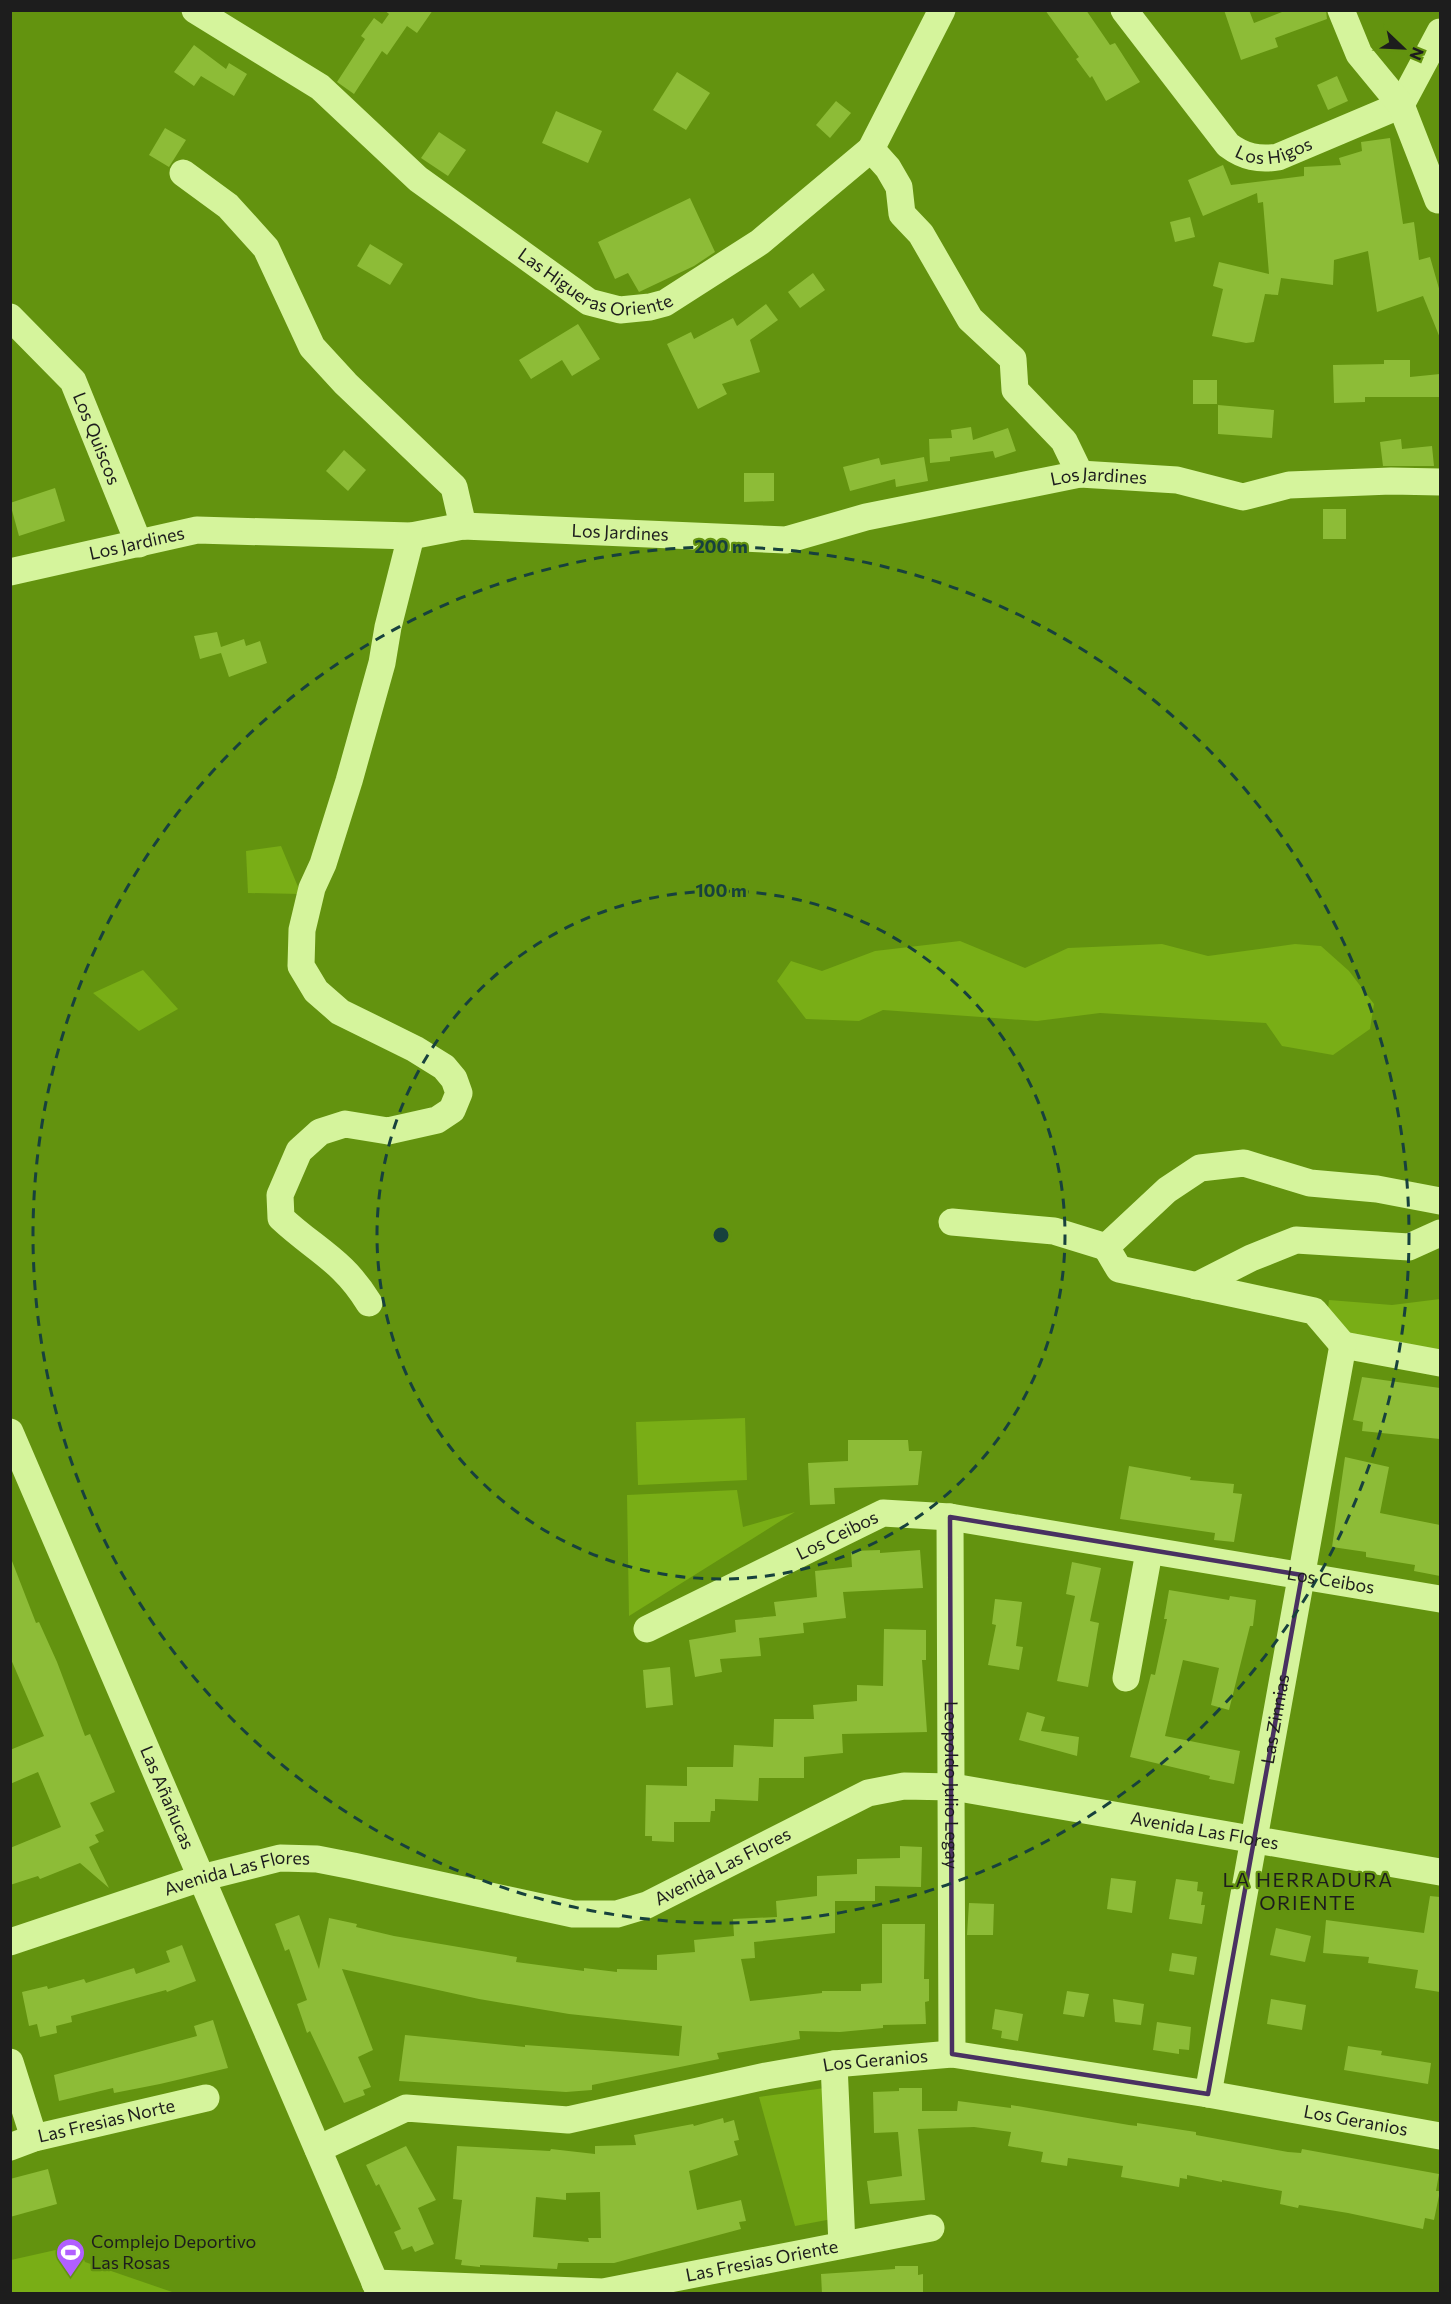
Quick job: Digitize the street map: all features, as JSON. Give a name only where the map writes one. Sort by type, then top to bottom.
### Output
[{"type":"street","name":"Las Higueras Oriente","points":[[195,10],[320,87],[418,179],[589,302],[620,310],[650,307],[679,296],[760,242],[871,149],[942,10]]},
{"type":"street","name":"Los Higos","points":[[1124,10],[1228,145],[1244,155],[1266,159],[1278,157],[1401,105]]},
{"type":"street","points":[[1341,10],[1359,54],[1401,105],[1439,200]]},
{"type":"street","points":[[1401,105],[1440,32]]},
{"type":"street","points":[[871,149],[888,168],[898,187],[902,214],[921,234],[969,319],[1013,359],[1015,390],[1064,441],[1080,474]]},
{"type":"street","points":[[183,173],[228,206],[266,248],[312,347],[346,384],[454,487],[463,526]]},
{"type":"street","name":"Los Quiscos","points":[[10,317],[74,381],[139,544]]},
{"type":"street","name":"Los Jardines","points":[[10,572],[197,530],[411,536],[463,526],[786,540],[866,518],[1080,474],[1177,480],[1243,496],[1289,486],[1391,481],[1440,482]]},
{"type":"street","points":[[369,1303],[355,1280],[343,1268],[322,1249],[299,1235],[282,1218],[280,1195],[299,1151],[320,1132],[345,1124],[388,1131],[437,1120],[452,1110],[459,1093],[454,1079],[444,1067],[415,1049],[340,1012],[316,992],[301,966],[302,930],[312,888],[323,864],[350,781],[382,663],[388,627],[411,536]]},
{"type":"street","points":[[1106,1247],[1167,1190],[1200,1168],[1244,1163],[1310,1183],[1377,1189],[1440,1201]]},
{"type":"street","points":[[952,1222],[1054,1231],[1106,1247],[1119,1269],[1314,1311],[1344,1345],[1440,1363]]},
{"type":"street","points":[[1196,1286],[1251,1258],[1296,1240],[1409,1246],[1440,1233]]},
{"type":"street","name":"Las Zinnias","points":[[1208,2094],[1344,1345]]},
{"type":"street","name":"Las Añañucas","points":[[10,1432],[378,2288]]},
{"type":"street","name":"Los Ceibos","points":[[647,1629],[883,1513],[950,1517],[1440,1599]]},
{"type":"street","name":"Leopoldo Julio Legay","points":[[950,1517],[953,1787],[952,2054]]},
{"type":"street","points":[[1126,1678],[1149,1552]]},
{"type":"street","name":"Avenida Las Flores","points":[[10,1942],[201,1878],[280,1858],[317,1860],[573,1914],[616,1914],[647,1905],[868,1793],[904,1786],[953,1787],[1440,1872]]},
{"type":"street","name":"Los Geranios","points":[[318,2149],[406,2108],[568,2120],[766,2076],[834,2064],[952,2054],[1208,2094],[1440,2136]]},
{"type":"street","points":[[10,2062],[22,2143]]},
{"type":"street","points":[[834,2064],[842,2245]]},
{"type":"street","name":"Las Fresias Norte","points":[[22,2143],[206,2098]]},
{"type":"street","name":"Las Fresias Oriente","points":[[378,2288],[603,2292],[931,2228]]},
{"type":"highlighted area","points":[[950,1517],[1302,1575],[1208,2094],[952,2054]]},
{"type":"green space","points":[[281,846],[301,894],[248,893],[246,851]]},
{"type":"green space","points":[[960,941],[1025,968],[1068,948],[1162,944],[1208,956],[1295,944],[1321,946],[1349,971],[1374,1004],[1370,1029],[1333,1055],[1282,1046],[1266,1023],[1100,1013],[1037,1021],[883,1010],[859,1021],[806,1019],[777,981],[791,961],[822,971],[875,951]]},
{"type":"green space","points":[[143,970],[178,1009],[139,1031],[93,993]]},
{"type":"green space","points":[[1440,1299],[1440,1351],[1325,1332],[1329,1300],[1392,1305]]},
{"type":"green space","points":[[745,1418],[747,1480],[638,1485],[636,1422]]},
{"type":"green space","points":[[737,1490],[743,1527],[795,1512],[629,1616],[627,1495]]},
{"type":"green space","points":[[825,2088],[832,2219],[795,2226],[759,2097]]},
{"type":"green space","name":"Complejo Deportivo Las Rosas","points":[[78,2245],[85,2262],[175,2293],[11,2293],[11,2260]]},
{"type":"building","points":[[384,10],[433,10],[417,33],[407,26],[387,55],[382,51],[354,94],[337,82],[365,39],[361,36],[374,18],[382,24],[389,14]]},
{"type":"building","points":[[1045,10],[1086,10],[1110,45],[1115,43],[1140,82],[1106,101],[1092,76],[1090,78],[1076,59],[1079,57]]},
{"type":"building","points":[[1224,10],[1249,10],[1254,23],[1287,10],[1326,10],[1327,19],[1275,38],[1278,47],[1241,60]]},
{"type":"building","points":[[194,45],[226,69],[229,63],[247,74],[234,96],[201,76],[194,86],[174,72]]},
{"type":"building","points":[[677,72],[710,93],[686,130],[653,110]]},
{"type":"building","points":[[1337,76],[1348,101],[1328,110],[1317,85]]},
{"type":"building","points":[[836,101],[851,113],[830,138],[816,125]]},
{"type":"building","points":[[556,111],[602,131],[588,163],[542,143]]},
{"type":"building","points":[[165,128],[186,140],[169,167],[149,155]]},
{"type":"building","points":[[439,132],[466,150],[448,176],[421,158]]},
{"type":"building","points":[[1390,138],[1403,224],[1414,222],[1419,260],[1430,257],[1440,292],[1440,338],[1423,296],[1377,312],[1368,251],[1334,260],[1333,285],[1281,278],[1278,295],[1265,294],[1254,342],[1246,343],[1212,336],[1223,289],[1213,286],[1219,262],[1269,274],[1263,202],[1258,203],[1257,193],[1203,216],[1188,180],[1223,165],[1231,185],[1304,176],[1304,167],[1341,165],[1339,158],[1362,151],[1361,142]]},
{"type":"building","points":[[690,198],[715,252],[694,266],[639,292],[628,273],[615,279],[598,242]]},
{"type":"building","points":[[1190,217],[1195,237],[1175,242],[1170,222]]},
{"type":"building","points":[[370,244],[403,264],[390,285],[357,266]]},
{"type":"building","points":[[813,273],[825,290],[800,308],[788,292]]},
{"type":"building","points":[[766,304],[778,320],[750,340],[760,372],[722,384],[727,394],[698,409],[667,344],[691,332],[694,339],[733,318],[737,326]]},
{"type":"building","points":[[578,324],[600,359],[572,376],[562,360],[531,379],[519,360]]},
{"type":"building","points":[[1384,360],[1410,360],[1410,377],[1440,374],[1440,397],[1365,397],[1365,402],[1334,403],[1333,365],[1384,364]]},
{"type":"building","points":[[1193,380],[1217,380],[1217,404],[1193,404]]},
{"type":"building","points":[[1218,405],[1274,410],[1272,438],[1218,434]]},
{"type":"building","points":[[971,427],[973,440],[1008,428],[1016,451],[995,458],[993,451],[950,457],[950,461],[930,463],[929,439],[952,438],[951,430]]},
{"type":"building","points":[[1401,439],[1402,449],[1432,446],[1434,466],[1383,466],[1380,442]]},
{"type":"building","points":[[344,450],[366,470],[348,491],[326,471]]},
{"type":"building","points":[[924,457],[928,481],[896,487],[895,479],[850,491],[843,467],[879,458],[881,465]]},
{"type":"building","points":[[744,473],[774,473],[774,501],[744,502]]},
{"type":"building","points":[[55,488],[65,521],[19,536],[10,503]]},
{"type":"building","points":[[1323,509],[1346,509],[1346,539],[1323,539]]},
{"type":"building","points":[[217,632],[221,647],[244,639],[246,646],[260,641],[267,663],[229,677],[221,653],[200,659],[194,636]]},
{"type":"building","points":[[1362,1377],[1440,1388],[1440,1439],[1362,1431],[1363,1422],[1353,1420]]},
{"type":"building","points":[[848,1440],[908,1440],[909,1451],[922,1451],[918,1485],[834,1488],[835,1504],[810,1505],[808,1463],[848,1461]]},
{"type":"building","points":[[1345,1457],[1389,1467],[1380,1513],[1440,1525],[1440,1576],[1414,1571],[1415,1565],[1366,1557],[1366,1552],[1332,1547]]},
{"type":"building","points":[[1129,1466],[1191,1477],[1190,1480],[1234,1484],[1233,1493],[1242,1494],[1234,1542],[1214,1540],[1215,1533],[1120,1519]]},
{"type":"building","points":[[880,1550],[880,1553],[920,1550],[923,1588],[843,1592],[846,1618],[803,1623],[804,1633],[759,1638],[761,1656],[720,1659],[722,1672],[695,1677],[689,1640],[736,1632],[735,1620],[776,1616],[774,1602],[817,1597],[815,1571],[852,1567],[851,1551]]},
{"type":"building","points":[[12,1561],[36,1623],[39,1622],[57,1662],[85,1736],[90,1734],[115,1792],[90,1803],[104,1831],[95,1835],[99,1842],[89,1847],[109,1888],[80,1863],[40,1879],[38,1876],[10,1885],[10,1848],[61,1827],[38,1772],[10,1784],[10,1750],[44,1736],[10,1657]]},
{"type":"building","points":[[1072,1562],[1101,1568],[1090,1621],[1099,1623],[1088,1687],[1057,1681],[1075,1596],[1066,1594]]},
{"type":"building","points":[[1169,1590],[1229,1600],[1230,1596],[1256,1600],[1253,1626],[1250,1626],[1229,1710],[1211,1705],[1219,1668],[1183,1660],[1165,1736],[1240,1751],[1234,1784],[1130,1757],[1151,1674],[1155,1675],[1167,1619],[1164,1619]]},
{"type":"building","points":[[995,1599],[1022,1602],[1016,1646],[1023,1647],[1019,1670],[988,1665],[996,1625],[992,1624]]},
{"type":"building","points":[[884,1629],[926,1630],[926,1660],[922,1660],[927,1732],[842,1734],[843,1753],[804,1757],[804,1778],[759,1778],[758,1801],[715,1799],[715,1811],[711,1811],[710,1822],[674,1822],[674,1842],[652,1841],[652,1836],[645,1836],[646,1785],[687,1786],[687,1767],[733,1767],[734,1745],[773,1747],[774,1719],[814,1719],[813,1705],[857,1701],[857,1685],[883,1686]]},
{"type":"building","points":[[670,1667],[673,1705],[646,1708],[643,1670]]},
{"type":"building","points":[[1027,1712],[1045,1717],[1041,1731],[1079,1737],[1077,1756],[1019,1740]]},
{"type":"building","points":[[900,1846],[922,1847],[921,1887],[875,1886],[875,1901],[835,1901],[835,1933],[754,1942],[755,1958],[741,1959],[750,2001],[822,1993],[822,1991],[861,1991],[861,1984],[882,1983],[882,1924],[925,1924],[924,1979],[929,1979],[929,2001],[925,2002],[926,2024],[883,2025],[883,2028],[840,2032],[799,2031],[800,2039],[717,2053],[719,2059],[592,2085],[592,2090],[566,2092],[399,2081],[405,2035],[525,2047],[525,2045],[679,2056],[682,2026],[569,2014],[479,1999],[342,1969],[373,2050],[358,2057],[371,2087],[363,2090],[365,2095],[344,2103],[310,2031],[307,2033],[297,2004],[307,2000],[289,1949],[285,1951],[275,1924],[299,1915],[319,1969],[329,1918],[394,1936],[517,1957],[516,1962],[584,1971],[584,1968],[617,1972],[617,1969],[657,1970],[657,1955],[695,1952],[694,1940],[734,1936],[733,1919],[777,1917],[776,1901],[817,1896],[817,1876],[857,1874],[857,1859],[900,1858]]},
{"type":"building","points":[[1111,1878],[1136,1881],[1132,1913],[1107,1909]]},
{"type":"building","points":[[1176,1879],[1198,1882],[1197,1891],[1203,1892],[1201,1905],[1205,1905],[1202,1924],[1169,1919]]},
{"type":"building","points":[[1430,1896],[1440,1897],[1440,1992],[1415,1988],[1418,1970],[1368,1963],[1369,1957],[1323,1953],[1326,1920],[1424,1933]]},
{"type":"building","points":[[969,1903],[994,1904],[993,1935],[967,1935]]},
{"type":"building","points":[[1276,1928],[1311,1936],[1305,1962],[1270,1955]]},
{"type":"building","points":[[182,1945],[196,1981],[167,1992],[166,1990],[71,2016],[72,2022],[56,2026],[57,2033],[40,2037],[37,2024],[29,2026],[22,1992],[47,1986],[48,1989],[84,1979],[86,1983],[134,1968],[136,1974],[170,1962],[166,1951]]},
{"type":"building","points":[[1172,1953],[1197,1957],[1194,1975],[1169,1971]]},
{"type":"building","points":[[1067,1991],[1089,1994],[1084,2017],[1063,2014]]},
{"type":"building","points":[[1113,1999],[1144,2004],[1141,2025],[1115,2022]]},
{"type":"building","points":[[1271,1999],[1306,2005],[1302,2030],[1267,2024]]},
{"type":"building","points":[[995,2009],[1023,2014],[1018,2041],[1001,2038],[1002,2031],[992,2029]]},
{"type":"building","points":[[213,2020],[228,2068],[114,2093],[113,2088],[59,2101],[54,2075],[197,2036],[194,2026]]},
{"type":"building","points":[[1157,2022],[1191,2027],[1189,2050],[1179,2049],[1179,2054],[1153,2050]]},
{"type":"building","points":[[1348,2046],[1382,2051],[1381,2055],[1431,2063],[1428,2084],[1344,2070]]},
{"type":"building","points":[[899,2088],[922,2088],[922,2111],[957,2111],[958,2101],[1011,2108],[1011,2105],[1129,2125],[1137,2126],[1137,2123],[1196,2132],[1196,2135],[1288,2152],[1301,2153],[1302,2149],[1439,2174],[1436,2191],[1440,2191],[1434,2220],[1425,2218],[1423,2229],[1348,2213],[1280,2204],[1282,2191],[1222,2180],[1222,2182],[1187,2175],[1187,2179],[1180,2178],[1179,2187],[1121,2177],[1123,2166],[1068,2158],[1067,2166],[1041,2162],[1043,2152],[1008,2146],[1011,2132],[974,2127],[918,2129],[925,2200],[870,2204],[867,2181],[902,2176],[898,2132],[874,2133],[873,2092],[899,2091]]},
{"type":"building","points":[[723,2118],[724,2123],[734,2120],[739,2140],[734,2141],[738,2155],[689,2171],[697,2210],[741,2200],[746,2221],[739,2222],[741,2229],[614,2263],[558,2263],[557,2269],[480,2265],[480,2267],[461,2265],[462,2260],[455,2259],[462,2200],[453,2199],[457,2146],[550,2151],[551,2149],[595,2154],[595,2146],[636,2145],[634,2135],[693,2124],[694,2126]],"holes":[[[600,2192],[601,2238],[588,2238],[589,2242],[533,2237],[536,2197],[566,2200],[566,2193]]]},
{"type":"building","points":[[406,2146],[436,2200],[418,2208],[434,2244],[415,2252],[412,2246],[402,2250],[394,2232],[401,2229],[379,2184],[376,2186],[366,2165]]},
{"type":"building","points":[[48,2169],[57,2204],[10,2217],[10,2179]]},
{"type":"building","points":[[895,2266],[918,2266],[918,2275],[923,2274],[923,2294],[822,2294],[821,2274],[895,2269]]},
{"type":"place","name":"Complejo Deportivo Las Rosas","points":[[70,2278]]},
{"type":"district","name":"LA HERRADURA ORIENTE","points":[[1308,1892]]}]
